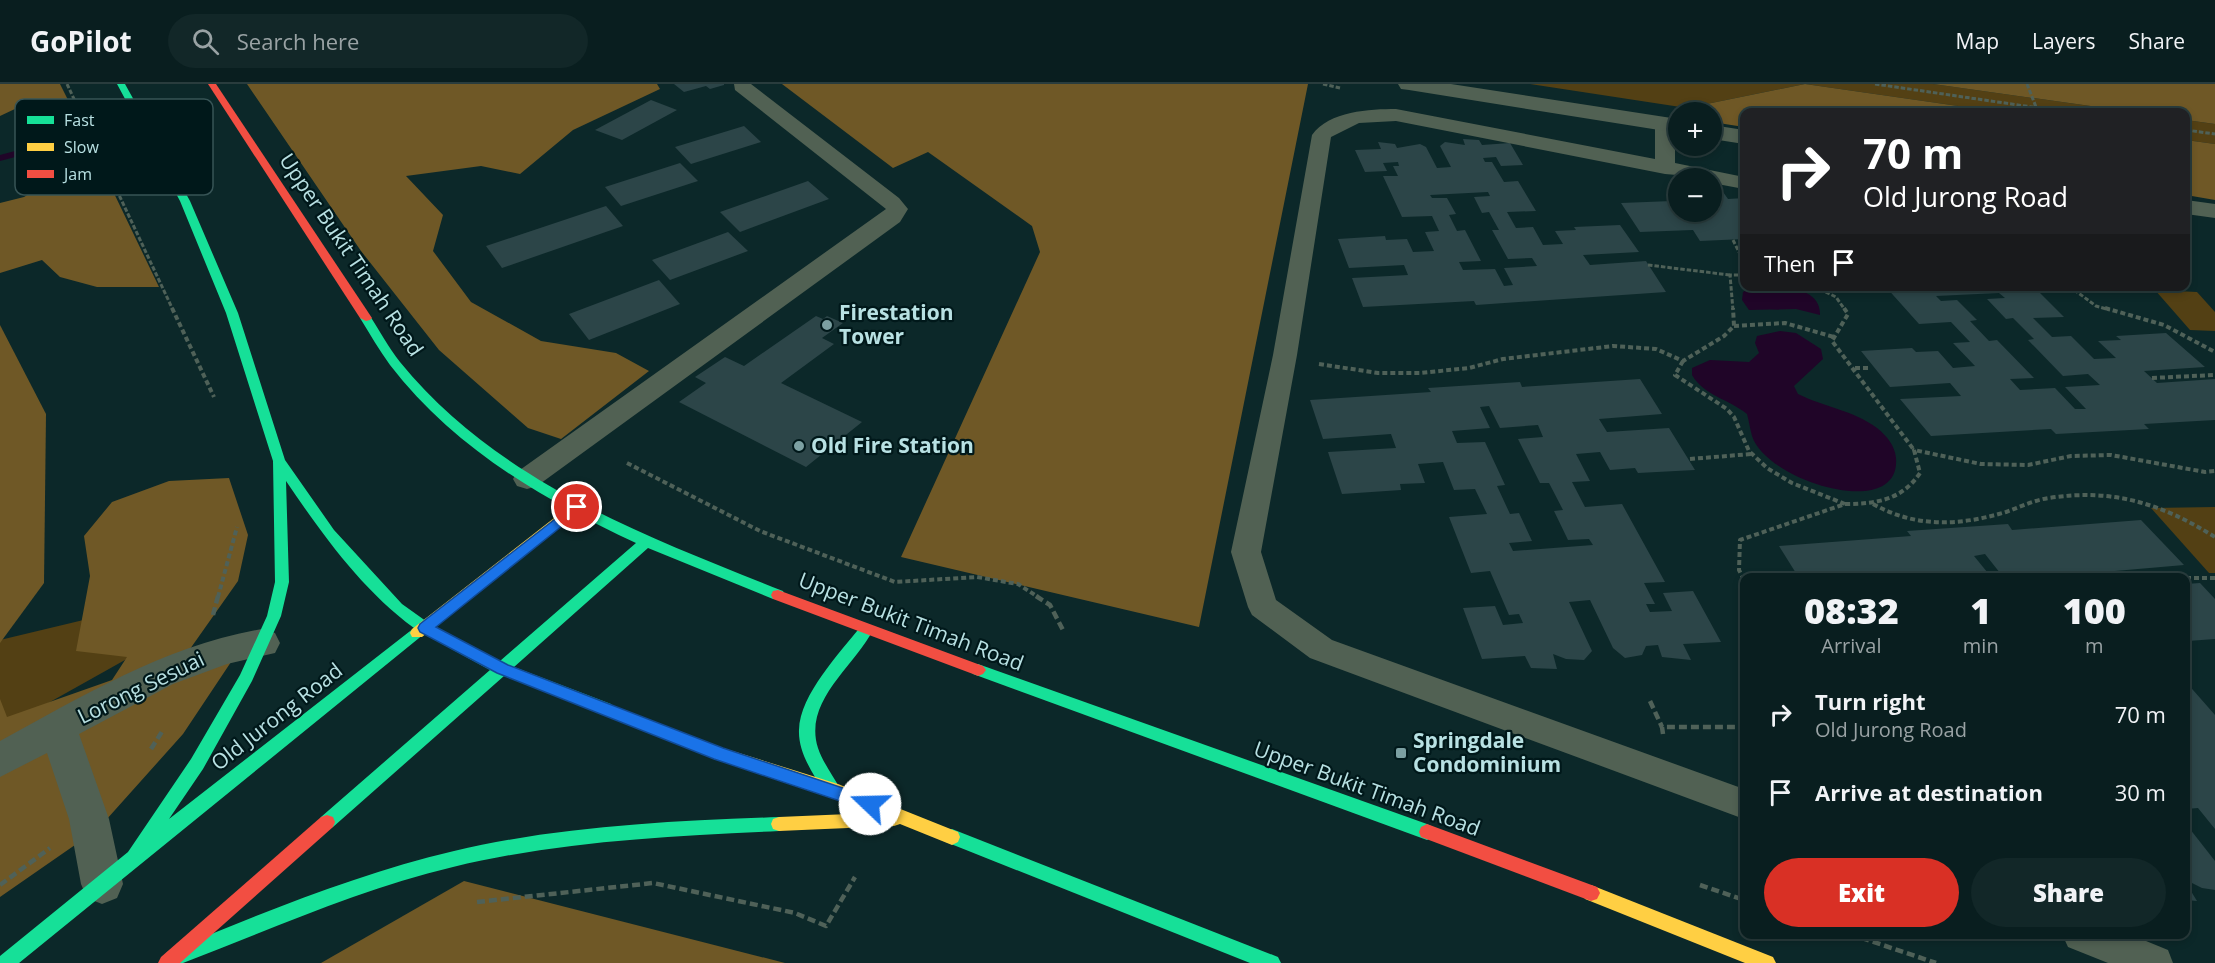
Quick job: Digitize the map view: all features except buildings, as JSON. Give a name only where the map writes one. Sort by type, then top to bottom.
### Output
[{"type":"main road","points":[[121,84],[129,99]]},
{"type":"main road","name":"Upper Bukit Timah Road","points":[[212,84],[397,366],[479,446],[527,479],[646,542],[866,630],[1525,867],[1767,963]]},
{"type":"main road","points":[[134,857],[197,764],[246,677],[274,616],[282,582],[279,461],[232,313],[183,195]]},
{"type":"main road","points":[[279,461],[329,533],[397,608],[425,628],[502,669],[720,754],[832,789],[908,818],[1272,963]]},
{"type":"main road","name":"Old Jurong Road","points":[[5,963],[134,857],[577,507]]},
{"type":"main road","points":[[170,961],[646,542]]},
{"type":"main road","points":[[832,789],[812,756],[806,727],[827,685],[866,630]]},
{"type":"main road","points":[[170,961],[381,880],[453,859],[523,846],[680,828],[908,818]]},
{"type":"street","points":[[1409,84],[1668,124]]},
{"type":"street","points":[[1722,134],[1740,136]]},
{"type":"street","points":[[2190,208],[2215,212]]},
{"type":"street","name":"Lorong Sesuai","points":[[0,760],[137,685],[201,657],[233,646],[262,643]]},
{"type":"street","name":"Lorong Sesuai","points":[[58,729],[89,819],[102,884]]},
{"type":"lane","points":[[527,479],[877,228],[892,217],[897,209],[892,202],[742,86]]},
{"type":"lane","points":[[1740,182],[1396,115],[1364,115],[1337,123],[1322,135],[1285,355],[1246,552],[1263,607],[1321,649],[1740,802]]},
{"type":"lane","points":[[1665,168],[1668,150]]},
{"type":"lane","points":[[2094,939],[2154,963]]},
{"type":"path","points":[[67,84],[74,99]]},
{"type":"path","points":[[1875,84],[2036,108],[2027,84]]},
{"type":"path","points":[[2190,131],[2215,134]]},
{"type":"path","points":[[119,195],[216,400]]},
{"type":"path","points":[[1733,240],[1740,254]]},
{"type":"path","points":[[1648,265],[1740,275]]},
{"type":"path","points":[[1730,275],[1734,326]]},
{"type":"path","points":[[1740,573],[1740,540],[1845,504],[1873,504],[1892,500],[1912,487],[1920,472],[1914,450],[1832,341],[1848,314],[1836,297],[1824,291]]},
{"type":"path","points":[[2076,291],[2096,306],[2164,325],[2215,352]]},
{"type":"path","points":[[1834,337],[1788,322],[1764,320],[1734,326],[1724,336],[1683,361],[1675,375],[1687,387],[1732,414],[1750,454],[1791,482],[1845,504]]},
{"type":"path","points":[[1285,355],[1323,365],[1378,373],[1420,373],[1469,368],[1503,359],[1613,346],[1656,349],[1683,361]]},
{"type":"path","points":[[1854,368],[1869,368]]},
{"type":"path","points":[[2152,378],[2215,375]]},
{"type":"path","points":[[1914,450],[1992,464],[2028,465],[2071,456],[2111,455],[2205,472],[2215,471]]},
{"type":"path","points":[[1690,459],[1750,454]]},
{"type":"path","points":[[627,463],[760,531],[895,582],[977,577],[1018,584],[1050,605],[1064,632]]},
{"type":"path","points":[[1873,504],[1891,516],[1916,523],[1958,524],[2004,513],[2049,498],[2105,498],[2155,505],[2215,537]]},
{"type":"path","points":[[201,657],[239,519]]},
{"type":"path","points":[[2190,578],[2215,578]]},
{"type":"path","points":[[1650,701],[1662,727],[1665,774]]},
{"type":"path","points":[[1662,727],[1740,727]]},
{"type":"path","points":[[465,904],[653,883],[795,913],[826,926],[855,877]]},
{"type":"path","points":[[1865,939],[1936,963]]},
{"type":"shaded area","points":[[0,84],[60,84],[68,99],[15,99],[15,109],[0,116]]},
{"type":"shaded area","points":[[247,84],[657,84],[660,89],[573,130],[520,174],[481,166],[406,176],[443,215],[433,251],[471,302],[541,341],[616,353],[649,371],[561,439],[528,428],[439,350],[361,251]]},
{"type":"shaded area","points":[[782,84],[1308,84],[1199,627],[901,557],[1040,252],[1032,226],[928,152],[893,168]]},
{"type":"shaded area","points":[[1530,84],[1805,84],[1716,102],[1668,102],[1668,105]]},
{"type":"shaded area","points":[[1805,84],[1933,84],[2104,108],[1972,108]]},
{"type":"shaded area","points":[[1805,84],[1972,108],[1740,108],[1740,126],[1722,124],[1722,102],[1716,102]]},
{"type":"shaded area","points":[[1933,84],[2215,84],[2215,124],[2190,121],[2190,108],[2104,108]]},
{"type":"shaded area","points":[[2190,121],[2215,124],[2215,144],[2190,141]]},
{"type":"shaded area","points":[[2190,141],[2215,144],[2215,200],[2190,196]]},
{"type":"shaded area","points":[[27,195],[115,195],[159,287],[97,287],[60,277],[42,260],[0,273],[0,203]]},
{"type":"shaded area","points":[[1802,291],[1813,297],[1820,315],[1796,309],[1749,310],[1742,300],[1743,292]]},
{"type":"shaded area","points":[[2156,291],[2197,292],[2215,312],[2215,331],[2190,330]]},
{"type":"shaded area","points":[[0,325],[46,414],[44,583],[0,643]]},
{"type":"shaded area","points":[[1780,331],[1796,333],[1821,349],[1823,359],[1794,386],[1798,394],[1868,422],[1884,434],[1890,442],[1896,458],[1892,477],[1878,488],[1857,491],[1832,488],[1805,480],[1782,468],[1763,453],[1752,436],[1747,414],[1710,393],[1692,375],[1692,368],[1710,360],[1749,362],[1759,353],[1755,343],[1757,336]]},
{"type":"shaded area","points":[[229,478],[248,535],[238,581],[190,649],[245,641],[183,734],[98,829],[0,897],[0,699],[7,717],[112,680],[127,657],[76,651],[90,576],[84,536],[112,502],[169,481]]},
{"type":"shaded area","points":[[2215,507],[2215,573],[2209,573],[2151,508]]},
{"type":"shaded area","points":[[167,600],[191,623],[0,730],[0,640]]},
{"type":"shaded area","points":[[464,881],[785,963],[321,963]]},
{"type":"waterway","points":[[0,158],[15,154]]},
{"type":"traffic: fast","points":[[121,84],[129,99]]},
{"type":"traffic: fast","points":[[182,195],[232,313],[279,461],[329,533],[397,608],[425,628],[502,669],[606,709]]},
{"type":"traffic: fast","points":[[366,318],[394,362],[425,396],[454,425],[517,474],[579,510],[612,526],[778,595]]},
{"type":"traffic: fast","points":[[134,857],[197,764],[247,677],[274,616],[282,582],[279,461]]},
{"type":"traffic: fast","points":[[327,822],[646,542]]},
{"type":"traffic: fast","points":[[832,789],[815,761],[809,745],[807,729],[809,717],[830,677],[866,630]]},
{"type":"traffic: fast","points":[[5,963],[134,857],[417,633]]},
{"type":"traffic: fast","points":[[978,670],[1427,832]]},
{"type":"traffic: fast","points":[[173,958],[346,891],[417,868],[492,850],[573,838],[657,830],[779,824]]},
{"type":"traffic: fast","points":[[952,837],[1272,963]]},
{"type":"traffic: slow","points":[[417,633],[577,507]]},
{"type":"traffic: slow","points":[[606,709],[720,754],[832,789],[952,837]]},
{"type":"traffic: slow","points":[[779,824],[894,819]]},
{"type":"traffic: slow","points":[[1591,893],[1767,963]]},
{"type":"traffic: jam","points":[[212,84],[366,318]]},
{"type":"traffic: jam","points":[[778,595],[978,670]]},
{"type":"traffic: jam","points":[[167,963],[327,822]]},
{"type":"traffic: jam","points":[[1427,832],[1591,893]]},
{"type":"place","name":"Firestation Tower","points":[[827,325]]},
{"type":"place","name":"Old Fire Station","points":[[799,446]]},
{"type":"place","name":"Springdale Condominium","points":[[1401,753]]},
{"type":"route","points":[[577,507],[425,628],[502,669],[720,754],[832,789],[870,804]]}]
